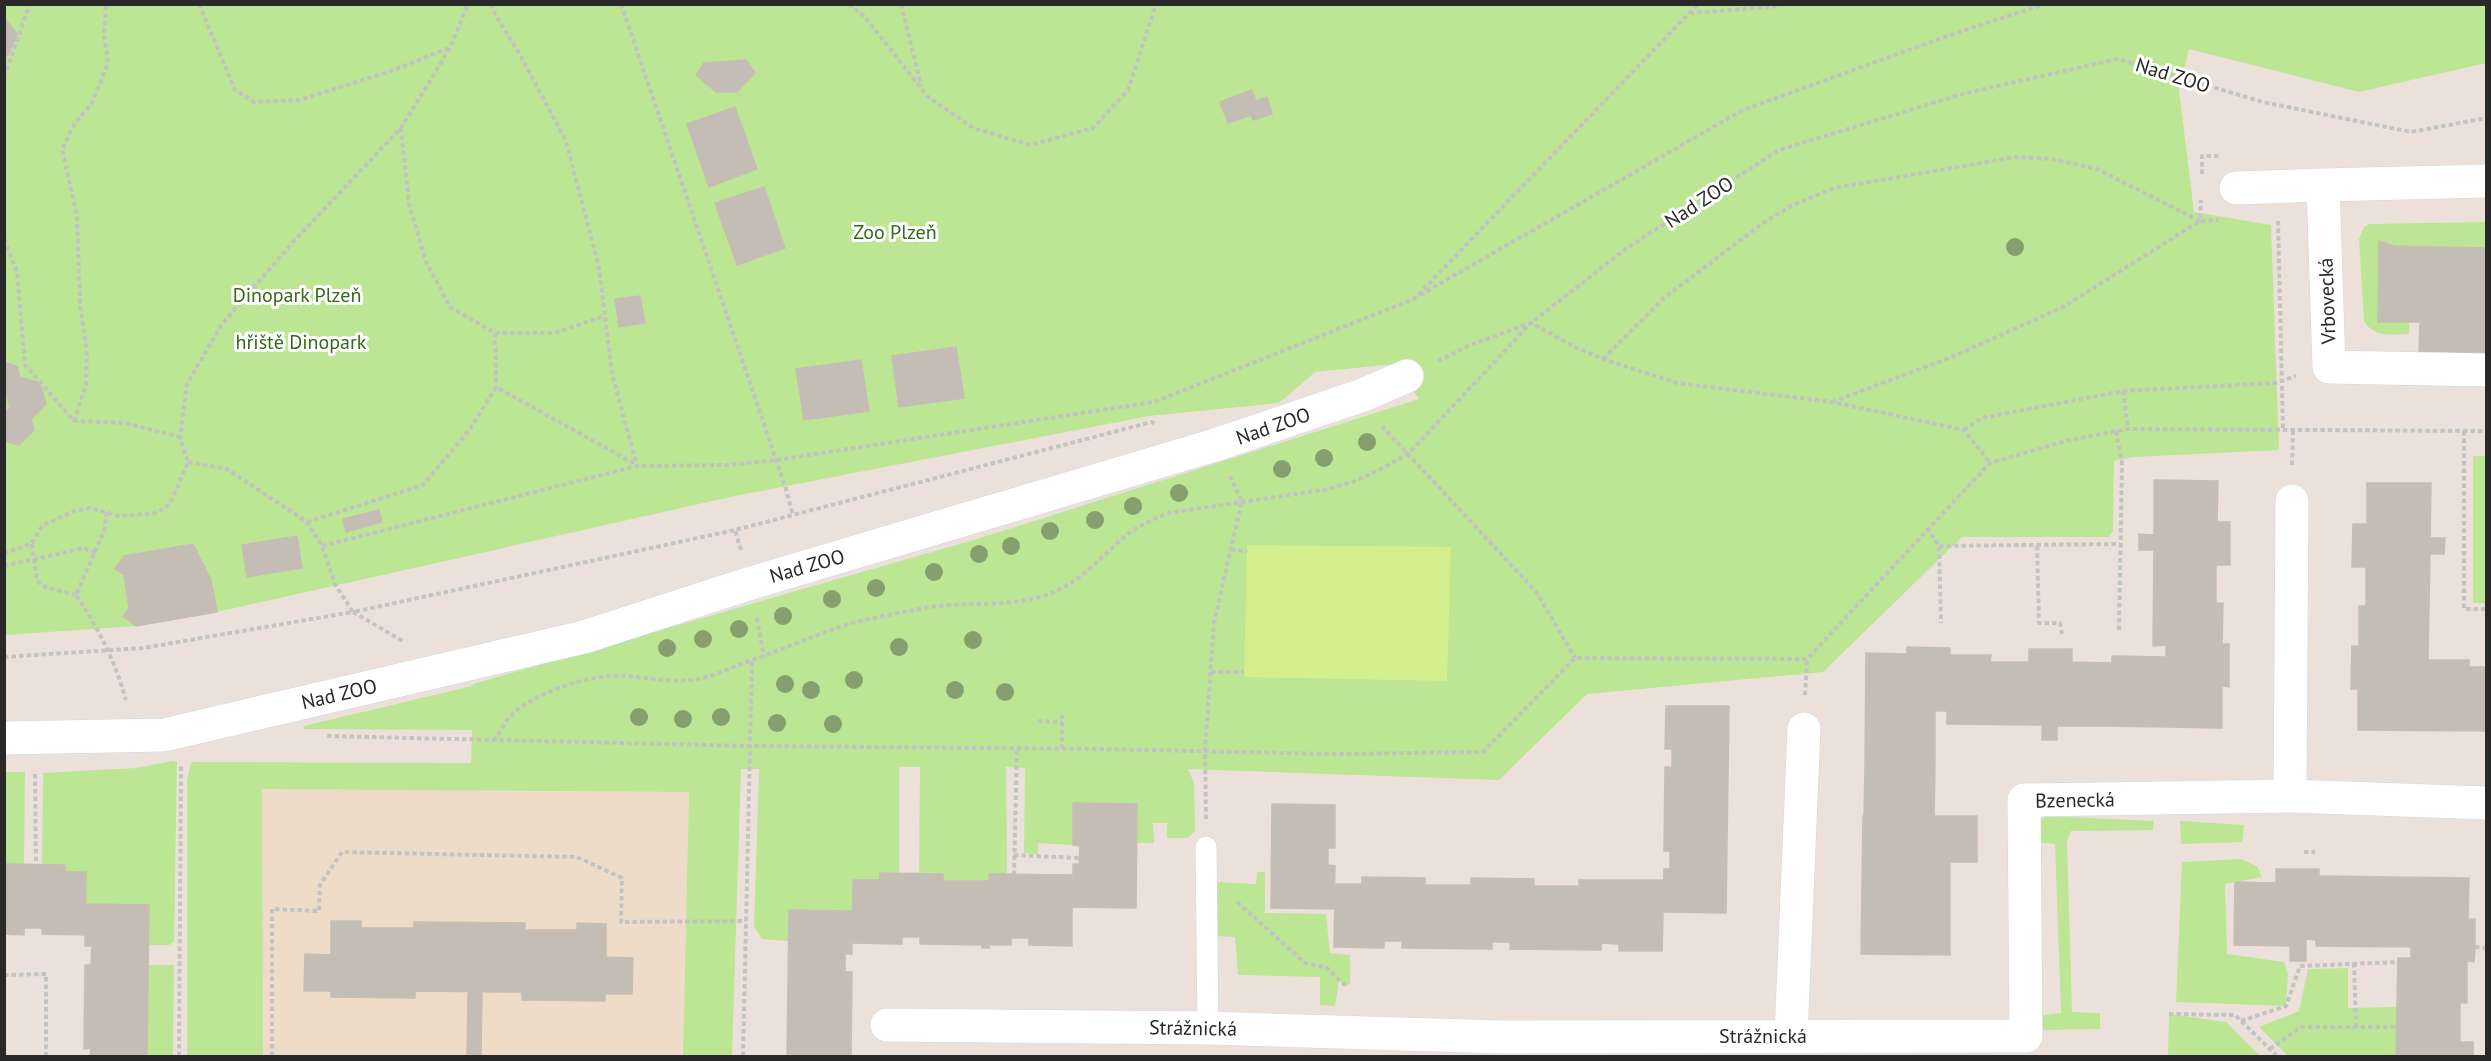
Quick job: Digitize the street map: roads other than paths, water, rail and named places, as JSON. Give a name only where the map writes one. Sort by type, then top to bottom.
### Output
[{"type":"street","points":[[2236,188],[2487,181]]},
{"type":"street","name":"Vrbovecká","points":[[2323,185],[2329,367],[2487,370]]},
{"type":"street","name":"Nad ZOO","points":[[4,738],[164,735],[584,637],[751,583],[1215,445],[1364,395],[1407,376]]},
{"type":"street","points":[[2290,796],[2292,501]]},
{"type":"street","points":[[1791,1036],[1804,729]]},
{"type":"street","name":"Bzenecká","points":[[2026,1036],[2024,800],[2290,796],[2487,803]]},
{"type":"street","name":"Strážnická","points":[[887,1025],[1208,1028],[1500,1047],[1791,1036],[2026,1036]]},
{"type":"lane","points":[[1206,847],[1208,1028]]},
{"type":"park label","name":"Zoo Plzeň","points":[[895,232]]},
{"type":"park label","name":"Dinopark Plzeň","points":[[297,295]]},
{"type":"park label","name":"hřiště Dinopark","points":[[301,342]]}]
